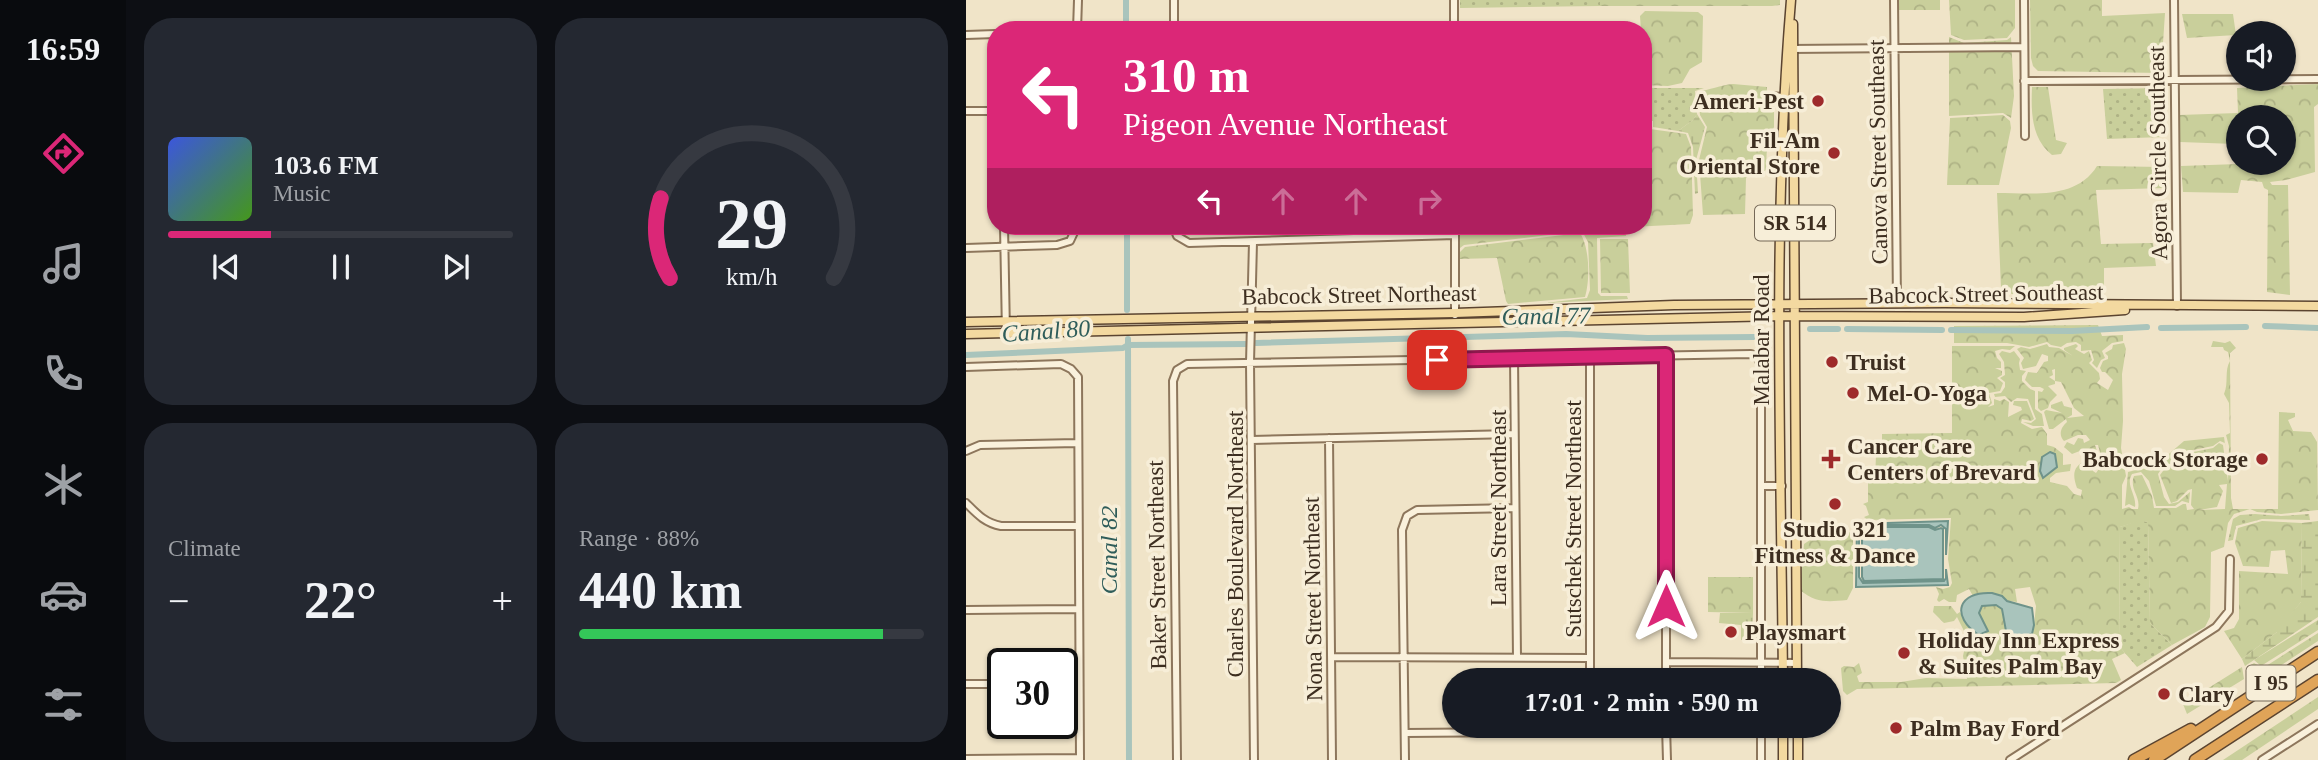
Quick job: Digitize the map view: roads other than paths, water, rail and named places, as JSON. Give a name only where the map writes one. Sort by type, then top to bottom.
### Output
[{"type":"highway","name":"I 95","points":[[2154,760],[2318,652]]},
{"type":"highway","name":"I 95","points":[[2195,760],[2318,680]]},
{"type":"highway","points":[[2134,760],[2223,714]]},
{"type":"highway","points":[[2204,760],[2242,729]]},
{"type":"main road","name":"Malabar Road","points":[[1791,0],[1795,143],[1797,668]]},
{"type":"main road","name":"Malabar Road","points":[[1782,668],[1780,304],[1783,97],[1791,49]]},
{"type":"main road","points":[[1783,97],[1792,103],[1792,135],[1795,143]]},
{"type":"main road","name":"Babcock Street Southeast","points":[[1796,304],[2318,306]]},
{"type":"main road","name":"Babcock Street Northeast","points":[[966,322],[1796,304]]},
{"type":"main road","name":"Babcock Street Southeast","points":[[1796,316],[2024,317],[2177,306]]},
{"type":"main road","points":[[1575,320],[1590,313],[1591,308]]},
{"type":"main road","name":"Babcock Street Northeast","points":[[966,334],[1796,316]]},
{"type":"main road","points":[[1782,486],[1796,509]]},
{"type":"main road","points":[[1783,738],[1783,760]]},
{"type":"main road","points":[[1798,738],[1798,760]]},
{"type":"street","points":[[1077,21],[1078,0]]},
{"type":"street","points":[[1174,0],[1174,21]]},
{"type":"street","points":[[1454,0],[1454,21]]},
{"type":"street","name":"Canova Street Southeast","points":[[1894,0],[1897,303]]},
{"type":"street","points":[[2024,0],[2025,136]]},
{"type":"street","name":"Agora Circle Southeast","points":[[2174,0],[2177,306]]},
{"type":"street","points":[[966,35],[987,34]]},
{"type":"street","points":[[1791,49],[2024,47]]},
{"type":"street","points":[[2024,81],[2318,79]]},
{"type":"street","points":[[1771,96],[1783,97]]},
{"type":"street","points":[[966,111],[987,111]]},
{"type":"street","points":[[1003,235],[1006,333]]},
{"type":"street","points":[[966,248],[1057,245],[1069,241],[1073,235]]},
{"type":"street","points":[[1177,235],[1189,243],[1455,235],[1455,324]]},
{"type":"street","name":"Charles Boulevard Northeast","points":[[1252,242],[1250,363],[1254,760]]},
{"type":"street","points":[[1250,363],[1666,355],[1751,354],[1757,357],[1761,365],[1761,668]]},
{"type":"street","points":[[1666,355],[1667,668]]},
{"type":"street","name":"Sutschek Street Northeast","points":[[1590,357],[1590,668]]},
{"type":"street","name":"Lara Street Northeast","points":[[1514,358],[1517,657]]},
{"type":"street","name":"Baker Street Northeast","points":[[1177,760],[1173,381],[1177,370],[1187,364],[1250,363]]},
{"type":"street","points":[[966,367],[1061,364],[1072,369],[1078,377],[1080,759],[966,759]]},
{"type":"street","points":[[1252,440],[1514,434]]},
{"type":"street","name":"Nona Street Northeast","points":[[1329,438],[1332,760]]},
{"type":"street","points":[[966,451],[980,445],[1077,443]]},
{"type":"street","points":[[1761,486],[1782,486]]},
{"type":"street","points":[[966,503],[990,524],[1008,527],[1078,526]]},
{"type":"street","points":[[1405,760],[1402,530],[1407,516],[1416,510],[1515,508]]},
{"type":"street","points":[[2010,760],[2216,626],[2230,611],[2230,559]]},
{"type":"street","points":[[966,610],[1079,609]]},
{"type":"street","points":[[1331,657],[1590,658]]},
{"type":"street","points":[[1667,662],[1797,663]]},
{"type":"street","points":[[966,684],[987,684]]},
{"type":"street","points":[[2262,760],[2318,724]]},
{"type":"street","points":[[1405,733],[1442,732]]},
{"type":"street","points":[[1667,738],[1667,760]]},
{"type":"street","points":[[1761,738],[1761,760]]},
{"type":"water","points":[[2050,452],[2055,454],[2057,467],[2043,478],[2040,471],[2042,457]]},
{"type":"water","points":[[1948,521],[1946,555],[1946,529],[1941,525],[1935,528],[1929,525],[1878,525],[1864,529],[1859,535],[1859,577],[1863,583],[1944,581],[1946,569],[1948,585],[1856,587],[1857,524]]},
{"type":"water","points":[[1878,527],[1943,529],[1943,579],[1864,581],[1862,535]]},
{"type":"water","points":[[1980,593],[1992,593],[2007,601],[2032,608],[2032,634],[2019,637],[2006,631],[2002,609],[1996,605],[1982,606],[1979,613],[1988,631],[1979,635],[1970,628],[1961,613],[1965,600]]},
{"type":"waterway","name":"Canal 82","points":[[1126,0],[1126,21]]},
{"type":"waterway","name":"Canal 82","points":[[1127,235],[1127,310]]},
{"type":"waterway","name":"Canal 77","points":[[2265,326],[2318,328]]},
{"type":"waterway","name":"Canal 77","points":[[1951,330],[2072,331],[2147,327]]},
{"type":"waterway","name":"Canal 77","points":[[2161,328],[2246,327]]},
{"type":"waterway","name":"Canal 77","points":[[1810,329],[1838,329]]},
{"type":"waterway","name":"Canal 77","points":[[1847,329],[1942,330]]},
{"type":"waterway","name":"Canal 77","points":[[1256,343],[1566,334],[1647,338],[1754,337]]},
{"type":"waterway","name":"Canal 82","points":[[1128,339],[1129,760]]},
{"type":"waterway","name":"Canal 80","points":[[966,355],[1123,348],[1128,345],[1247,344]]},
{"type":"place","name":"Ameri-Pest","points":[[1818,101]]},
{"type":"place","name":"Fil-Am Oriental Store","points":[[1834,153]]},
{"type":"place","name":"Truist","points":[[1832,362]]},
{"type":"place","name":"Mel-O-Yoga","points":[[1853,393]]},
{"type":"place","name":"Cancer Care Centers of Brevard","points":[[1831,459]]},
{"type":"place","name":"Babcock Storage","points":[[2262,459]]},
{"type":"place","name":"Studio 321 Fitness & Dance","points":[[1835,504]]},
{"type":"place","name":"Playsmart","points":[[1731,632]]},
{"type":"place","name":"Holiday Inn Express & Suites Palm Bay","points":[[1904,653]]},
{"type":"place","name":"Clary","points":[[2164,694]]},
{"type":"place","name":"Palm Bay Ford","points":[[1896,728]]}]
